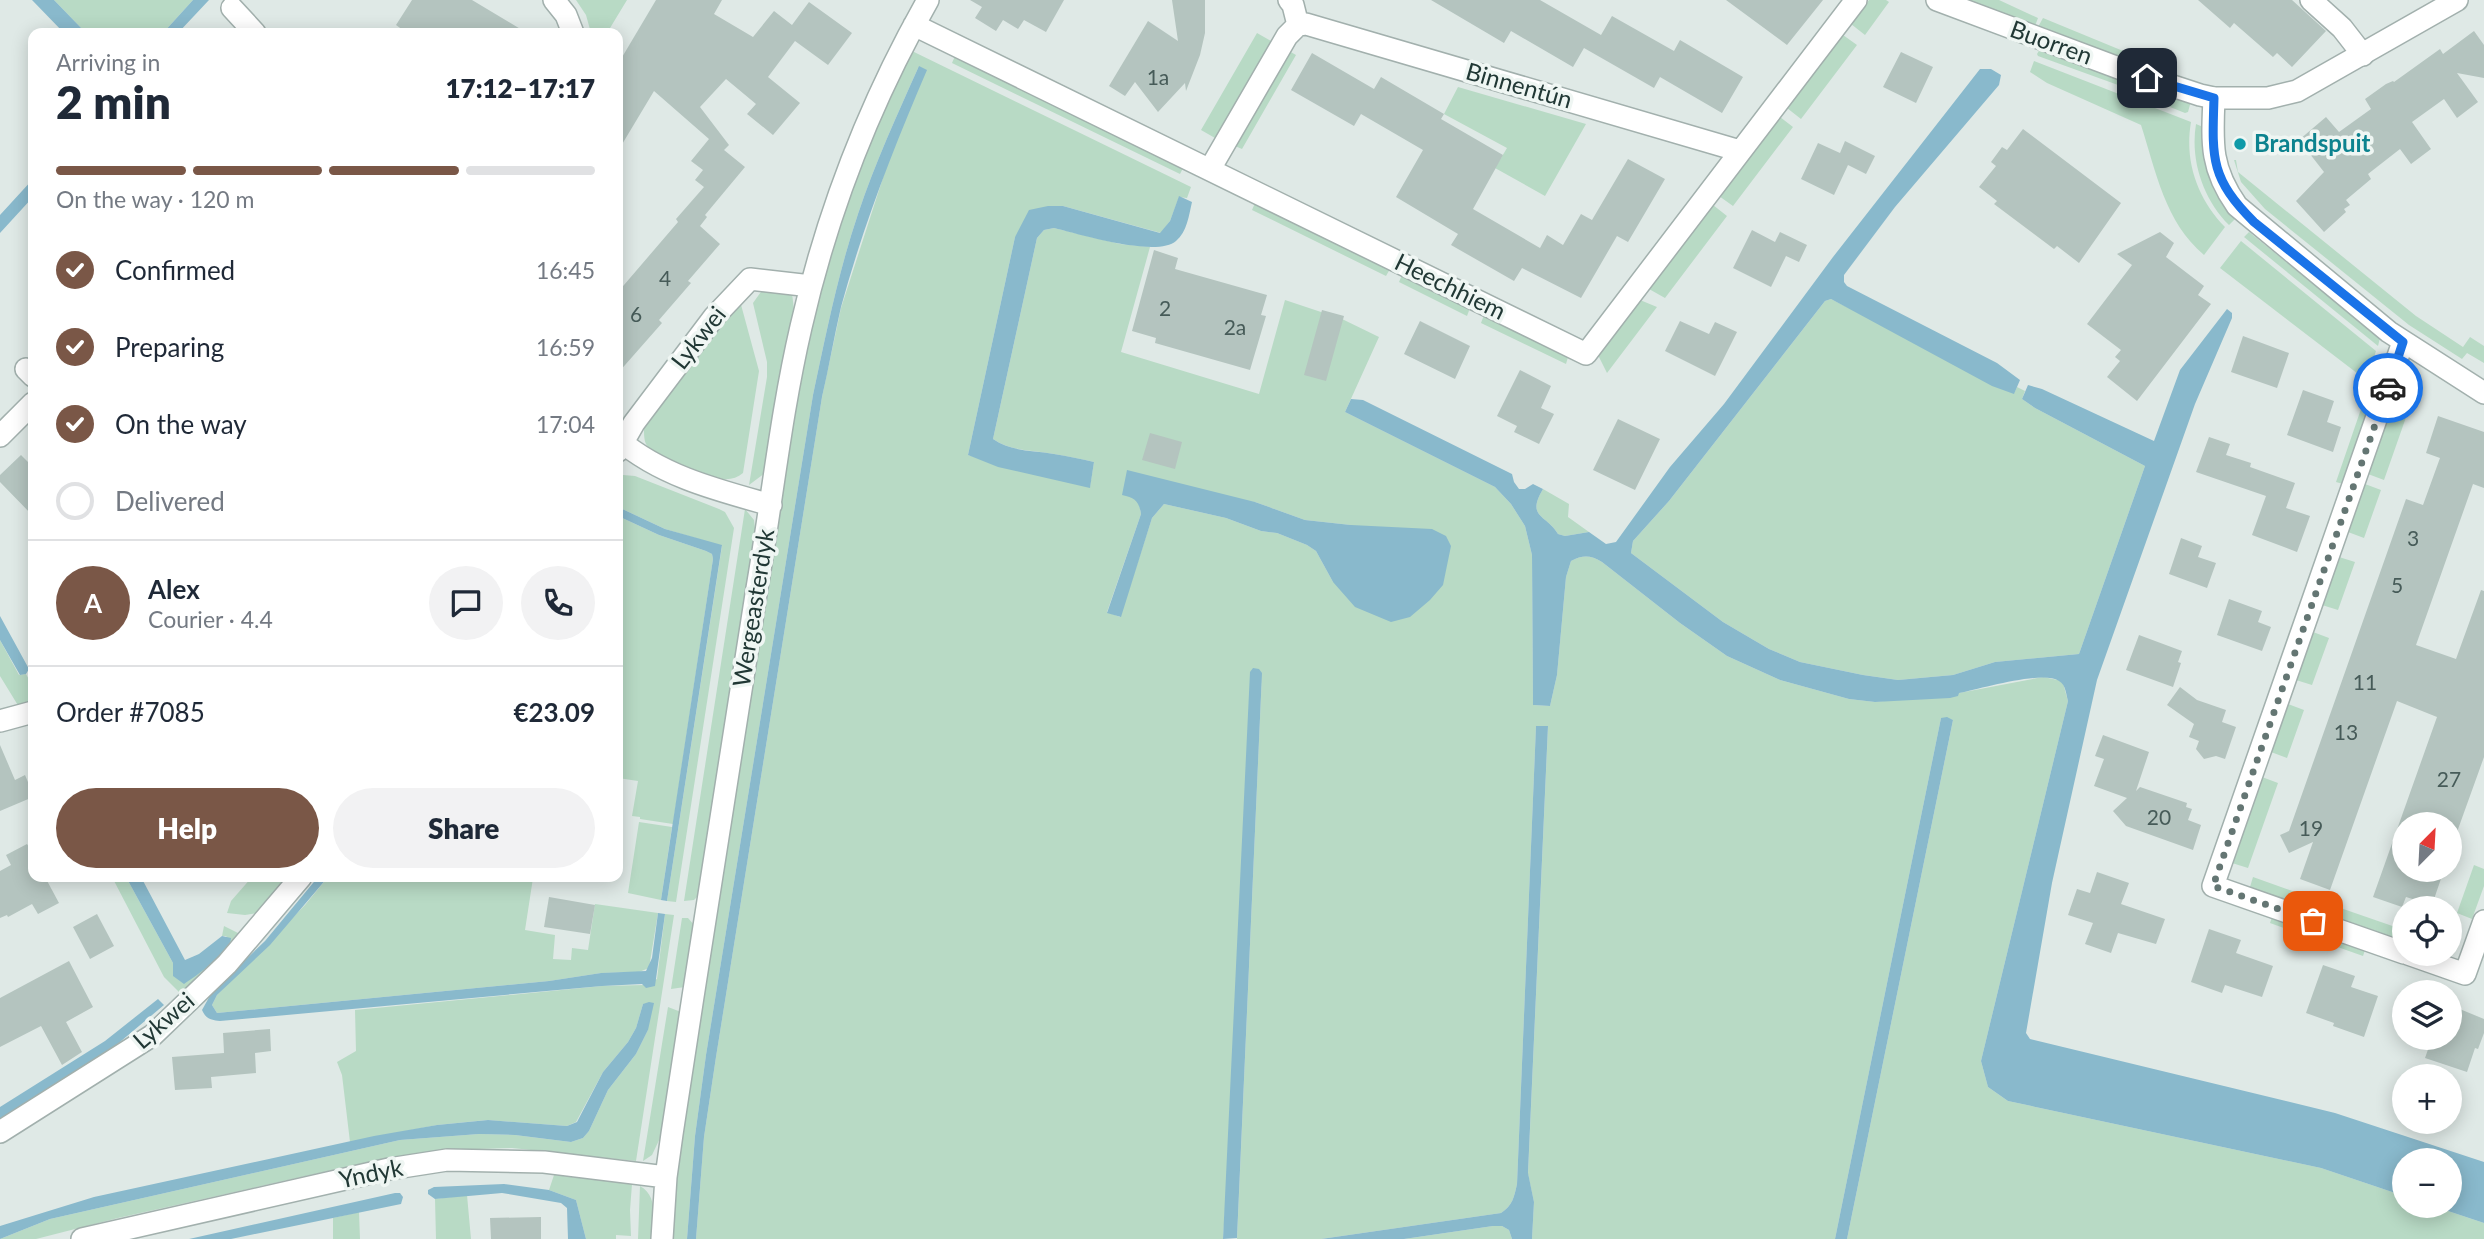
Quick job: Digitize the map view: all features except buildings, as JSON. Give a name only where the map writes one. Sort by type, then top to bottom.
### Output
[{"type":"street","points":[[554,0],[566,15],[571,28]]},
{"type":"street","name":"Wergeasterdyk","points":[[662,1239],[666,1177],[792,373],[811,286],[849,166],[883,86],[928,0]]},
{"type":"street","points":[[1210,169],[1287,36],[1298,25],[1289,0]]},
{"type":"street","name":"Heechhiem","points":[[914,25],[1586,354],[1856,0]]},
{"type":"street","name":"Buorren","points":[[1937,0],[2124,70],[2214,98],[2268,98],[2297,91],[2458,0]]},
{"type":"street","points":[[2311,0],[2342,28],[2363,55]]},
{"type":"street","points":[[232,8],[250,28]]},
{"type":"street","name":"Binnentún","points":[[1298,25],[1314,26],[1740,151]]},
{"type":"street","points":[[2214,98],[2213,151],[2223,186],[2237,206],[2403,342],[2484,393]]},
{"type":"street","name":"Lykwei","points":[[623,438],[714,317],[750,279],[811,286]]},
{"type":"street","points":[[2392,948],[2213,886],[2403,342]]},
{"type":"street","points":[[0,436],[28,408]]},
{"type":"street","points":[[623,447],[642,459],[690,480],[771,505]]},
{"type":"street","points":[[0,721],[28,713]]},
{"type":"street","name":"Lykwei","points":[[0,1132],[153,1035],[226,964],[296,882]]},
{"type":"street","points":[[2443,966],[2465,974],[2477,960],[2484,921]]},
{"type":"street","name":"Yndyk","points":[[82,1239],[389,1169],[447,1160],[544,1161],[666,1177]]},
{"type":"green space","points":[[54,0],[193,0],[168,28],[81,28]]},
{"type":"green space","points":[[576,0],[627,0],[610,28],[590,28],[586,15]]},
{"type":"green space","points":[[1869,0],[1889,2],[1865,35],[1851,24]]},
{"type":"green space","points":[[1961,0],[1999,0],[2038,18],[2035,26]]},
{"type":"green space","points":[[2043,18],[2128,53],[2126,61],[2038,27]]},
{"type":"green space","points":[[1257,33],[1271,41],[1215,138],[1201,130]]},
{"type":"green space","points":[[1843,35],[1857,45],[1801,119],[1787,108]]},
{"type":"green space","points":[[2040,49],[2120,79],[2118,85],[2038,56]]},
{"type":"green space","points":[[912,51],[1191,187],[1187,198],[1179,197],[1170,221],[1161,233],[1063,206],[1015,237],[968,455],[1090,487],[1094,462],[1015,448],[993,439],[1037,238],[1044,230],[1054,228],[1120,244],[1150,247],[1121,352],[1259,394],[1285,300],[1342,319],[1379,337],[1345,412],[1495,487],[1511,504],[1525,526],[1532,555],[1533,705],[1550,706],[1557,675],[1566,577],[1571,561],[1586,557],[1602,562],[1727,656],[1780,680],[1849,699],[1875,702],[1959,693],[2043,677],[2063,683],[2068,701],[1981,1061],[1988,1087],[2008,1101],[2321,1168],[2392,1192],[2392,1218],[2462,1218],[2462,1216],[2484,1223],[2484,1239],[1847,1239],[1953,720],[1941,718],[1835,1239],[1532,1239],[1534,1202],[1528,1174],[1548,727],[1536,726],[1517,1184],[1511,1204],[1501,1213],[1321,1239],[1237,1239],[1262,673],[1223,1239],[696,1239],[704,1137],[822,397],[841,308],[919,66],[858,214],[838,281],[813,395],[706,1055],[695,1136],[687,1239],[673,1239],[675,1195],[684,1122],[799,387],[828,262],[847,200],[874,129]],"holes":[[[1134,497],[1255,502],[1305,520],[1351,525],[1333,582],[1316,551],[1307,545],[1226,518],[1164,504],[1152,518],[1120,617],[1107,612],[1141,514],[1139,503]]]},
{"type":"green space","points":[[1289,51],[1296,55],[1242,149],[1235,146]]},
{"type":"green space","points":[[955,56],[1183,168],[1180,174],[952,63]]},
{"type":"green space","points":[[2034,61],[2191,122],[2189,137],[2195,179],[2207,204],[2225,227],[2204,255],[2191,242],[2171,212],[2157,178],[2141,125],[2047,83],[2030,72]]},
{"type":"green space","points":[[2122,80],[2191,101],[2188,112],[2120,87]]},
{"type":"green space","points":[[1458,87],[1586,124],[1545,196],[1495,168],[1507,148],[1444,114]]},
{"type":"green space","points":[[1780,117],[1793,127],[1733,206],[1719,196]]},
{"type":"green space","points":[[2196,124],[2203,127],[2204,153],[2213,188],[2235,219],[2229,225],[2212,203],[2200,178],[2195,151]]},
{"type":"green space","points":[[2234,160],[2238,172],[2416,316],[2463,347],[2470,337],[2484,346],[2484,363],[2467,353],[2462,359],[2409,325],[2265,209],[2241,182]]},
{"type":"green space","points":[[1255,203],[1390,269],[1386,276],[1252,210]]},
{"type":"green space","points":[[1713,205],[1727,216],[1665,298],[1649,289]]},
{"type":"green space","points":[[2249,232],[2380,338],[2378,346],[2244,237]]},
{"type":"green space","points":[[2241,241],[2376,351],[2366,380],[2220,268]]},
{"type":"green space","points":[[1402,275],[1470,308],[1467,316],[1399,282]]},
{"type":"green space","points":[[763,289],[792,293],[794,310],[765,473],[749,485],[767,377],[767,362],[753,303]]},
{"type":"green space","points":[[1831,299],[2014,393],[2017,387],[2025,391],[2022,399],[2035,408],[2145,466],[2079,654],[1995,662],[1953,675],[1898,680],[1800,662],[1769,649],[1723,622],[1631,553],[1633,541],[1669,501],[1825,301]]},
{"type":"green space","points":[[1640,300],[1657,307],[1607,373],[1598,355]]},
{"type":"green space","points":[[740,301],[759,371],[743,473],[722,479],[693,471],[659,455],[646,444],[644,428],[715,330]]},
{"type":"green space","points":[[1484,315],[1568,357],[1566,364],[1481,323]]},
{"type":"green space","points":[[2401,381],[2417,386],[2384,480],[2368,474]]},
{"type":"green space","points":[[2361,409],[2368,412],[2343,484],[2336,482]]},
{"type":"green space","points":[[623,475],[635,476],[719,509],[725,512],[734,528],[676,902],[667,901],[722,546],[665,529],[623,509]]},
{"type":"green space","points":[[2365,484],[2381,490],[2364,538],[2348,532]]},
{"type":"green space","points":[[1543,489],[1569,504],[1568,517],[1589,532],[1565,536],[1558,534],[1537,511],[1536,505]]},
{"type":"green space","points":[[745,509],[754,520],[756,537],[698,896],[694,900],[684,901]]},
{"type":"green space","points":[[623,518],[659,535],[706,551],[712,554],[713,559],[673,824],[632,816],[638,781],[623,779]]},
{"type":"green space","points":[[2339,557],[2355,562],[2338,610],[2322,605]]},
{"type":"green space","points":[[2313,632],[2329,638],[2312,685],[2296,680]]},
{"type":"green space","points":[[0,640],[19,675],[26,674],[28,678],[28,704],[19,707],[0,676]]},
{"type":"green space","points":[[2288,704],[2304,710],[2287,758],[2271,752]]},
{"type":"green space","points":[[2262,777],[2278,783],[2248,868],[2232,863]]},
{"type":"green space","points":[[639,822],[672,827],[661,900],[628,893]]},
{"type":"green space","points":[[2474,865],[2484,869],[2484,886],[2472,919],[2462,915],[2462,899]]},
{"type":"green space","points":[[2253,877],[2315,899],[2311,909],[2250,887]]},
{"type":"green space","points":[[115,882],[129,882],[173,963],[174,971],[227,936],[222,936],[224,926],[240,934],[185,998],[164,977]]},
{"type":"green space","points":[[248,882],[290,882],[258,913],[227,913],[231,901]]},
{"type":"green space","points":[[324,882],[532,882],[525,930],[555,935],[553,959],[571,960],[572,948],[588,950],[595,904],[658,913],[649,968],[639,972],[601,973],[549,981],[217,1013],[212,1005],[217,995]]},
{"type":"green space","points":[[2326,903],[2392,926],[2392,937],[2322,912]]},
{"type":"green space","points":[[665,914],[674,915],[636,1161],[512,1148],[446,1150],[382,1159],[36,1239],[0,1239],[50,1219],[400,1140],[479,1134],[515,1135],[571,1142],[583,1138],[608,1090],[636,1054],[648,1030],[643,1004],[636,1028],[603,1072],[576,1122],[567,1126],[487,1120],[437,1125],[350,1142],[342,1075],[337,1062],[356,1051],[355,1010],[602,986],[645,985],[657,979]]},
{"type":"green space","points":[[2272,917],[2365,950],[2363,956],[2270,923]]},
{"type":"green space","points":[[682,918],[688,918],[695,926],[685,987],[671,989]]},
{"type":"green space","points":[[668,1007],[681,1012],[662,1134],[652,1155],[643,1161]]},
{"type":"green space","points":[[554,1175],[632,1184],[631,1236],[586,1239],[576,1200],[549,1190]]},
{"type":"green space","points":[[640,1186],[652,1202],[652,1239],[638,1239]]},
{"type":"green space","points":[[467,1195],[471,1239],[436,1239],[435,1199]]},
{"type":"green space","points":[[359,1212],[360,1239],[333,1239],[333,1218]]},
{"type":"green space","points":[[1502,1226],[1509,1230],[1512,1239],[1404,1239]]},
{"type":"water","points":[[32,0],[54,0],[81,28],[59,28]]},
{"type":"water","points":[[193,0],[209,0],[183,28],[168,28]]},
{"type":"water","points":[[919,66],[927,70],[891,157],[859,247],[841,307],[822,397],[704,1137],[696,1239],[687,1239],[695,1136],[706,1055],[813,395],[838,281],[858,214]]},
{"type":"water","points":[[1980,69],[1991,69],[2001,75],[1999,85],[1895,207],[1844,275],[1844,282],[1847,286],[1997,363],[2020,380],[2014,394],[1992,386],[1831,299],[1825,301],[1669,501],[1633,541],[1631,553],[1723,622],[1769,649],[1800,662],[1898,680],[1953,675],[1995,662],[2079,654],[2145,466],[2022,399],[2028,385],[2154,441],[2180,370],[2227,309],[2232,313],[2195,404],[2097,680],[2052,883],[2026,1033],[2030,1039],[2335,1113],[2392,1132],[2392,1134],[2441,1148],[2392,1148],[2392,1192],[2321,1168],[2008,1101],[1988,1087],[1981,1061],[2068,701],[2059,681],[2051,678],[2025,679],[1959,693],[1958,696],[1950,698],[1875,702],[1849,699],[1780,680],[1727,656],[1602,562],[1586,557],[1571,561],[1566,577],[1557,675],[1550,706],[1533,705],[1532,555],[1525,526],[1511,504],[1495,487],[1345,412],[1351,399],[1363,400],[1512,474],[1519,489],[1533,484],[1543,489],[1536,505],[1537,511],[1558,534],[1565,536],[1589,532],[1606,544],[1616,542],[1670,467],[1724,404],[1833,257]]},
{"type":"water","points":[[28,184],[28,202],[0,233],[0,215]]},
{"type":"water","points":[[1179,196],[1192,202],[1189,218],[1180,237],[1166,246],[1117,243],[1054,228],[1044,230],[1037,238],[993,439],[1015,448],[1094,462],[1090,488],[998,467],[968,455],[1015,237],[1029,210],[1063,206],[1160,233],[1170,221]]},
{"type":"water","points":[[1127,470],[1255,502],[1305,520],[1432,529],[1446,536],[1451,546],[1443,585],[1410,617],[1391,622],[1355,607],[1333,582],[1316,551],[1307,545],[1226,518],[1164,504],[1152,518],[1121,617],[1107,613],[1141,514],[1136,501],[1122,495]]},
{"type":"water","points":[[623,509],[665,529],[722,545],[667,901],[661,900],[713,559],[712,554],[706,551],[659,535],[623,518]]},
{"type":"water","points":[[0,616],[28,667],[26,674],[20,675],[0,640]]},
{"type":"water","points":[[1253,668],[1262,673],[1237,1238],[1223,1239],[1250,672]]},
{"type":"water","points":[[1941,718],[1953,720],[1847,1239],[1835,1239]]},
{"type":"water","points":[[1536,726],[1548,726],[1528,1173],[1534,1202],[1532,1239],[1512,1239],[1509,1230],[1502,1226],[1493,1226],[1404,1239],[1321,1239],[1501,1213],[1512,1200],[1517,1184]]},
{"type":"water","points":[[129,882],[144,882],[185,960],[199,954],[222,936],[231,938],[225,950],[212,963],[184,984],[173,976],[173,963]]},
{"type":"water","points":[[314,882],[324,882],[270,945],[217,995],[212,1005],[217,1013],[549,981],[601,973],[646,971],[652,958],[658,913],[665,914],[655,986],[602,986],[220,1021],[207,1017],[202,1010],[212,992],[265,941]]},
{"type":"water","points":[[158,999],[164,1005],[108,1052],[0,1119],[0,1107],[105,1041]]},
{"type":"water","points":[[654,1003],[648,1030],[636,1054],[608,1090],[583,1138],[571,1142],[515,1135],[479,1134],[400,1140],[50,1219],[0,1239],[0,1226],[94,1197],[374,1136],[437,1125],[488,1120],[567,1126],[577,1122],[603,1072],[636,1028],[643,1004]]},
{"type":"water","points":[[2462,1155],[2484,1162],[2484,1223],[2462,1216]]},
{"type":"water","points":[[504,1184],[549,1190],[576,1200],[586,1239],[568,1239],[567,1208],[561,1203],[502,1193],[435,1199],[428,1194],[428,1190],[434,1187]]},
{"type":"water","points":[[400,1193],[403,1197],[401,1204],[231,1239],[189,1239]]},
{"type":"way so far","points":[[2313,921],[2213,886],[2388,388]]},
{"type":"place","name":"Brandspuit","points":[[2240,144]]},
{"type":"route","points":[[2147,78],[2214,98],[2213,151],[2223,186],[2237,206],[2254,222],[2403,342],[2388,388]]}]
